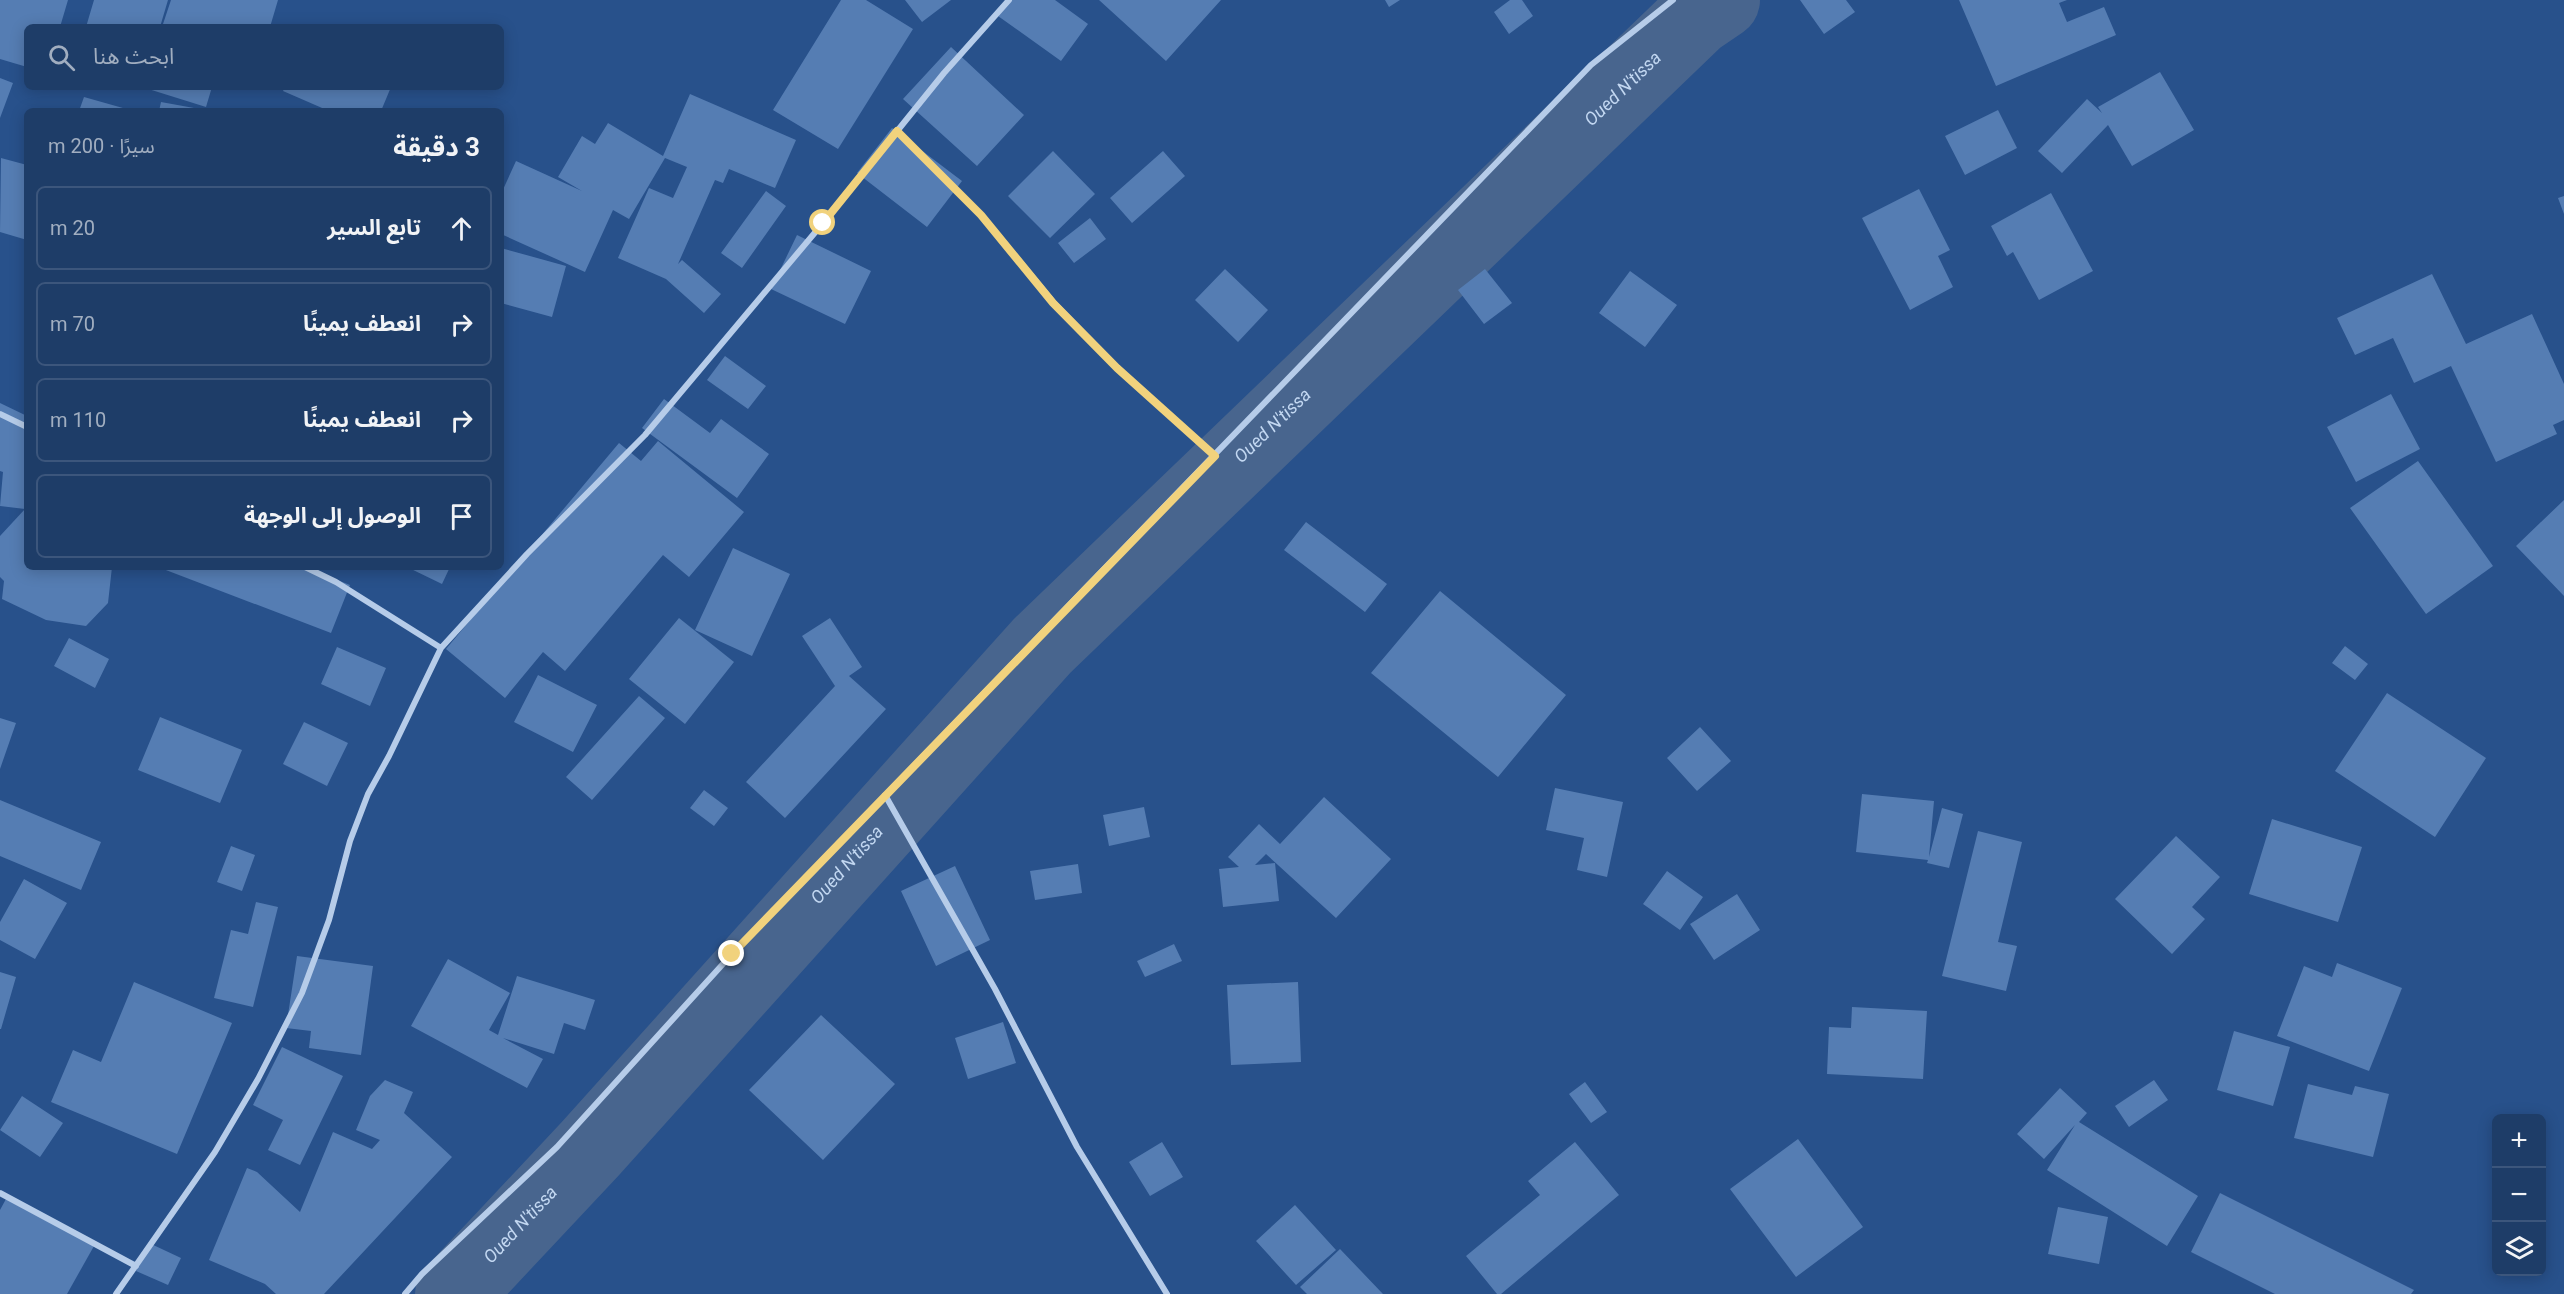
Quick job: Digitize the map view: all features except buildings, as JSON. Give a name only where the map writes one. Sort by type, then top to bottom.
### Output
[{"type":"street","points":[[116,1294],[215,1152],[258,1079],[302,993],[329,920],[350,841],[368,794],[441,648],[527,554],[645,435],[944,73],[1009,0]]},
{"type":"street","points":[[405,1294],[422,1274],[557,1147],[732,954],[1591,65],[1672,0]]},
{"type":"street","points":[[897,131],[981,215],[1053,303],[1117,368],[1215,456]]},
{"type":"street","points":[[0,414],[24,426]]},
{"type":"street","points":[[311,570],[336,582],[441,648]]},
{"type":"street","points":[[885,795],[995,989],[1077,1147],[1167,1294]]},
{"type":"street","points":[[0,1193],[136,1266]]},
{"type":"waterway","name":"Oued N'tissa","points":[[454,1294],[590,1149],[1042,646],[1696,17],[1721,0]]},
{"type":"route","points":[[732,954],[1215,456],[1117,368],[1053,303],[981,215],[897,131],[823,223]]}]
